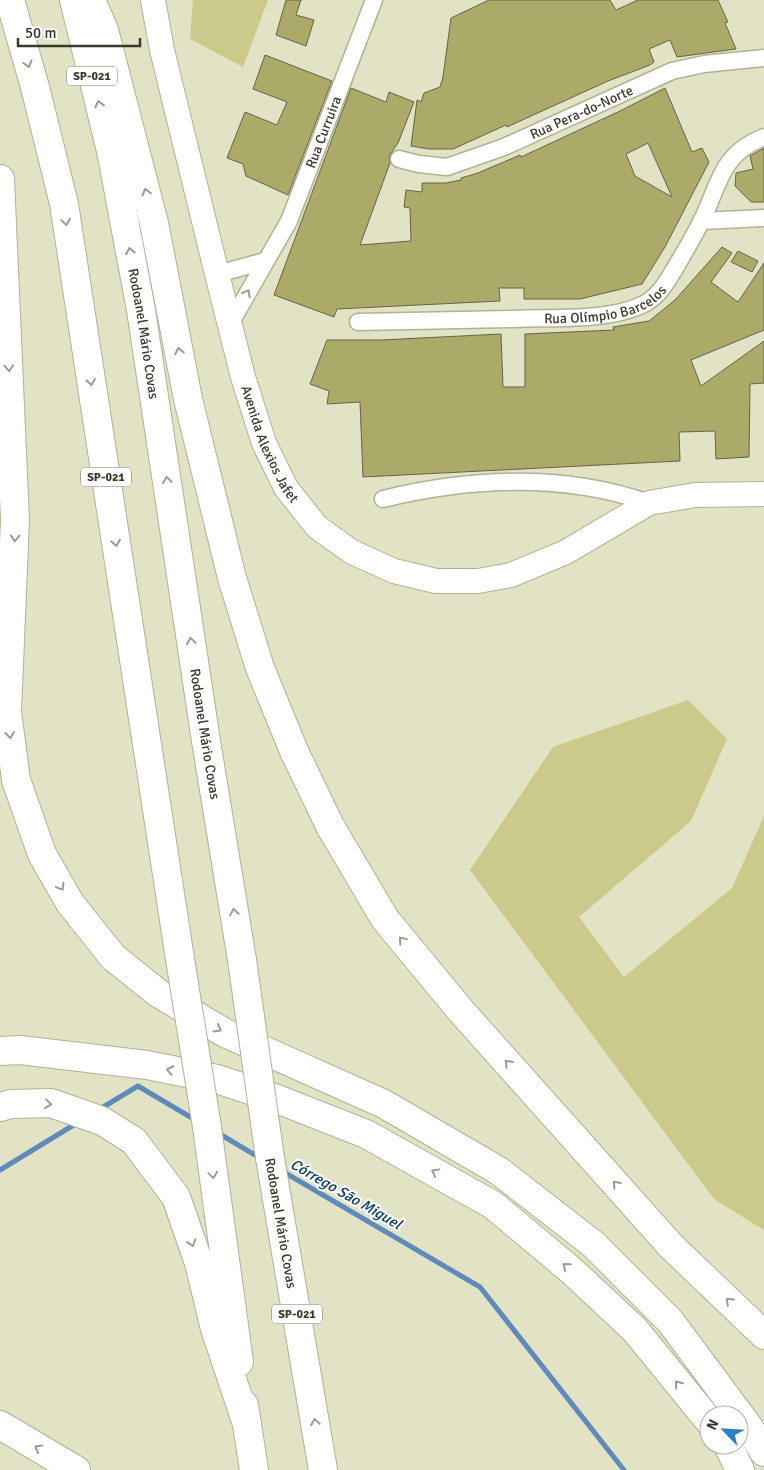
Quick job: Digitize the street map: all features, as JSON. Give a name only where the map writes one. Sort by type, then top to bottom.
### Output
[{"type":"highway","name":"SP-021","points":[[10,0],[35,87],[64,204],[207,1127],[252,1460]]},
{"type":"highway","name":"Rodoanel Mário Covas","points":[[74,0],[111,151],[141,310],[206,741],[242,960],[270,1158],[323,1470]]},
{"type":"highway","points":[[91,0],[104,30],[154,223],[188,399],[232,578],[260,668],[294,751],[330,826],[384,919],[461,1011],[671,1246],[764,1335]]},
{"type":"highway","points":[[0,179],[14,454],[15,520],[7,712],[16,780],[42,854],[70,903],[113,957],[158,993],[225,1033],[384,1104],[499,1171],[593,1244],[670,1321],[748,1426],[764,1452]]},
{"type":"highway","points":[[0,516],[14,454]]},
{"type":"highway","points":[[0,1051],[20,1050],[148,1065],[217,1079],[277,1099],[366,1134],[493,1205],[572,1271],[634,1330],[699,1409]]},
{"type":"highway","points":[[0,1107],[12,1104],[51,1104],[102,1121],[134,1141],[176,1197],[199,1263],[215,1329],[247,1424]]},
{"type":"highway","points":[[0,1425],[76,1470]]},
{"type":"highway","points":[[733,1455],[740,1470]]},
{"type":"main road","name":"Avenida Alexios Jafet","points":[[153,0],[162,50],[216,274],[264,443],[286,488],[317,527],[352,552],[394,571],[436,581],[478,581],[511,575],[566,552],[649,503],[695,495],[759,489]]},
{"type":"street","name":"Rua Curruira","points":[[230,324],[265,261],[277,245],[289,220],[374,0]]},
{"type":"street","name":"Rua Pera-do-Norte","points":[[399,158],[419,164],[447,167],[504,147],[672,70],[704,64],[764,58]]},
{"type":"street","name":"Rua Olímpio Barcelos","points":[[358,322],[562,317],[610,313],[649,301],[660,292],[702,221],[719,175],[738,151],[764,137]]},
{"type":"street","points":[[702,221],[764,218]]},
{"type":"street","points":[[216,274],[265,261]]},
{"type":"street","name":"Avenida Alexios Jafet","points":[[383,499],[424,490],[467,484],[522,482],[603,489],[649,503]]},
{"type":"shaded area","points":[[193,0],[268,0],[243,67],[190,39]]},
{"type":"shaded area","points":[[688,700],[727,739],[691,821],[579,917],[624,977],[732,888],[764,816],[764,1230],[714,1199],[470,870],[553,747]]},
{"type":"building","points":[[286,0],[301,0],[296,15],[314,20],[306,46],[276,35]]},
{"type":"building","points":[[489,0],[610,0],[616,10],[638,0],[718,0],[728,22],[725,23],[736,49],[677,57],[670,40],[649,49],[654,62],[650,65],[608,81],[507,127],[506,125],[453,149],[429,149],[411,146],[417,100],[421,102],[424,93],[440,87],[451,18]]},
{"type":"building","points":[[265,55],[332,81],[288,195],[246,176],[243,164],[227,158],[245,112],[277,125],[287,102],[253,89]]},
{"type":"building","points":[[351,88],[386,102],[389,92],[414,102],[398,143],[389,156],[390,163],[360,245],[411,241],[410,208],[404,207],[406,190],[422,192],[422,183],[446,183],[461,180],[461,178],[478,173],[520,155],[521,157],[665,88],[692,152],[702,148],[709,162],[665,247],[642,284],[580,299],[524,299],[524,288],[499,288],[500,301],[337,309],[334,317],[274,295]],"holes":[[[648,143],[672,197],[635,176],[626,154]]]},
{"type":"building","points":[[764,148],[764,202],[751,202],[735,186],[736,173],[753,169],[750,156]]},
{"type":"building","points":[[722,247],[732,253],[711,282],[738,302],[764,263],[764,330],[691,360],[701,386],[764,341],[764,383],[750,384],[749,457],[716,459],[715,431],[679,432],[680,461],[363,477],[360,402],[327,404],[329,391],[310,384],[327,340],[381,340],[501,334],[503,387],[525,387],[525,334],[614,330],[613,327],[649,321],[675,300]]},
{"type":"building","points":[[738,251],[758,261],[752,272],[731,262]]},
{"type":"waterway","name":"Córrego São Miguel","points":[[100,1109],[138,1086],[197,1121]]},
{"type":"waterway","name":"Córrego São Miguel","points":[[0,1170],[77,1123]]},
{"type":"waterway","name":"Córrego São Miguel","points":[[218,1133],[260,1158]]},
{"type":"waterway","name":"Córrego São Miguel","points":[[282,1171],[480,1287],[624,1470]]}]
